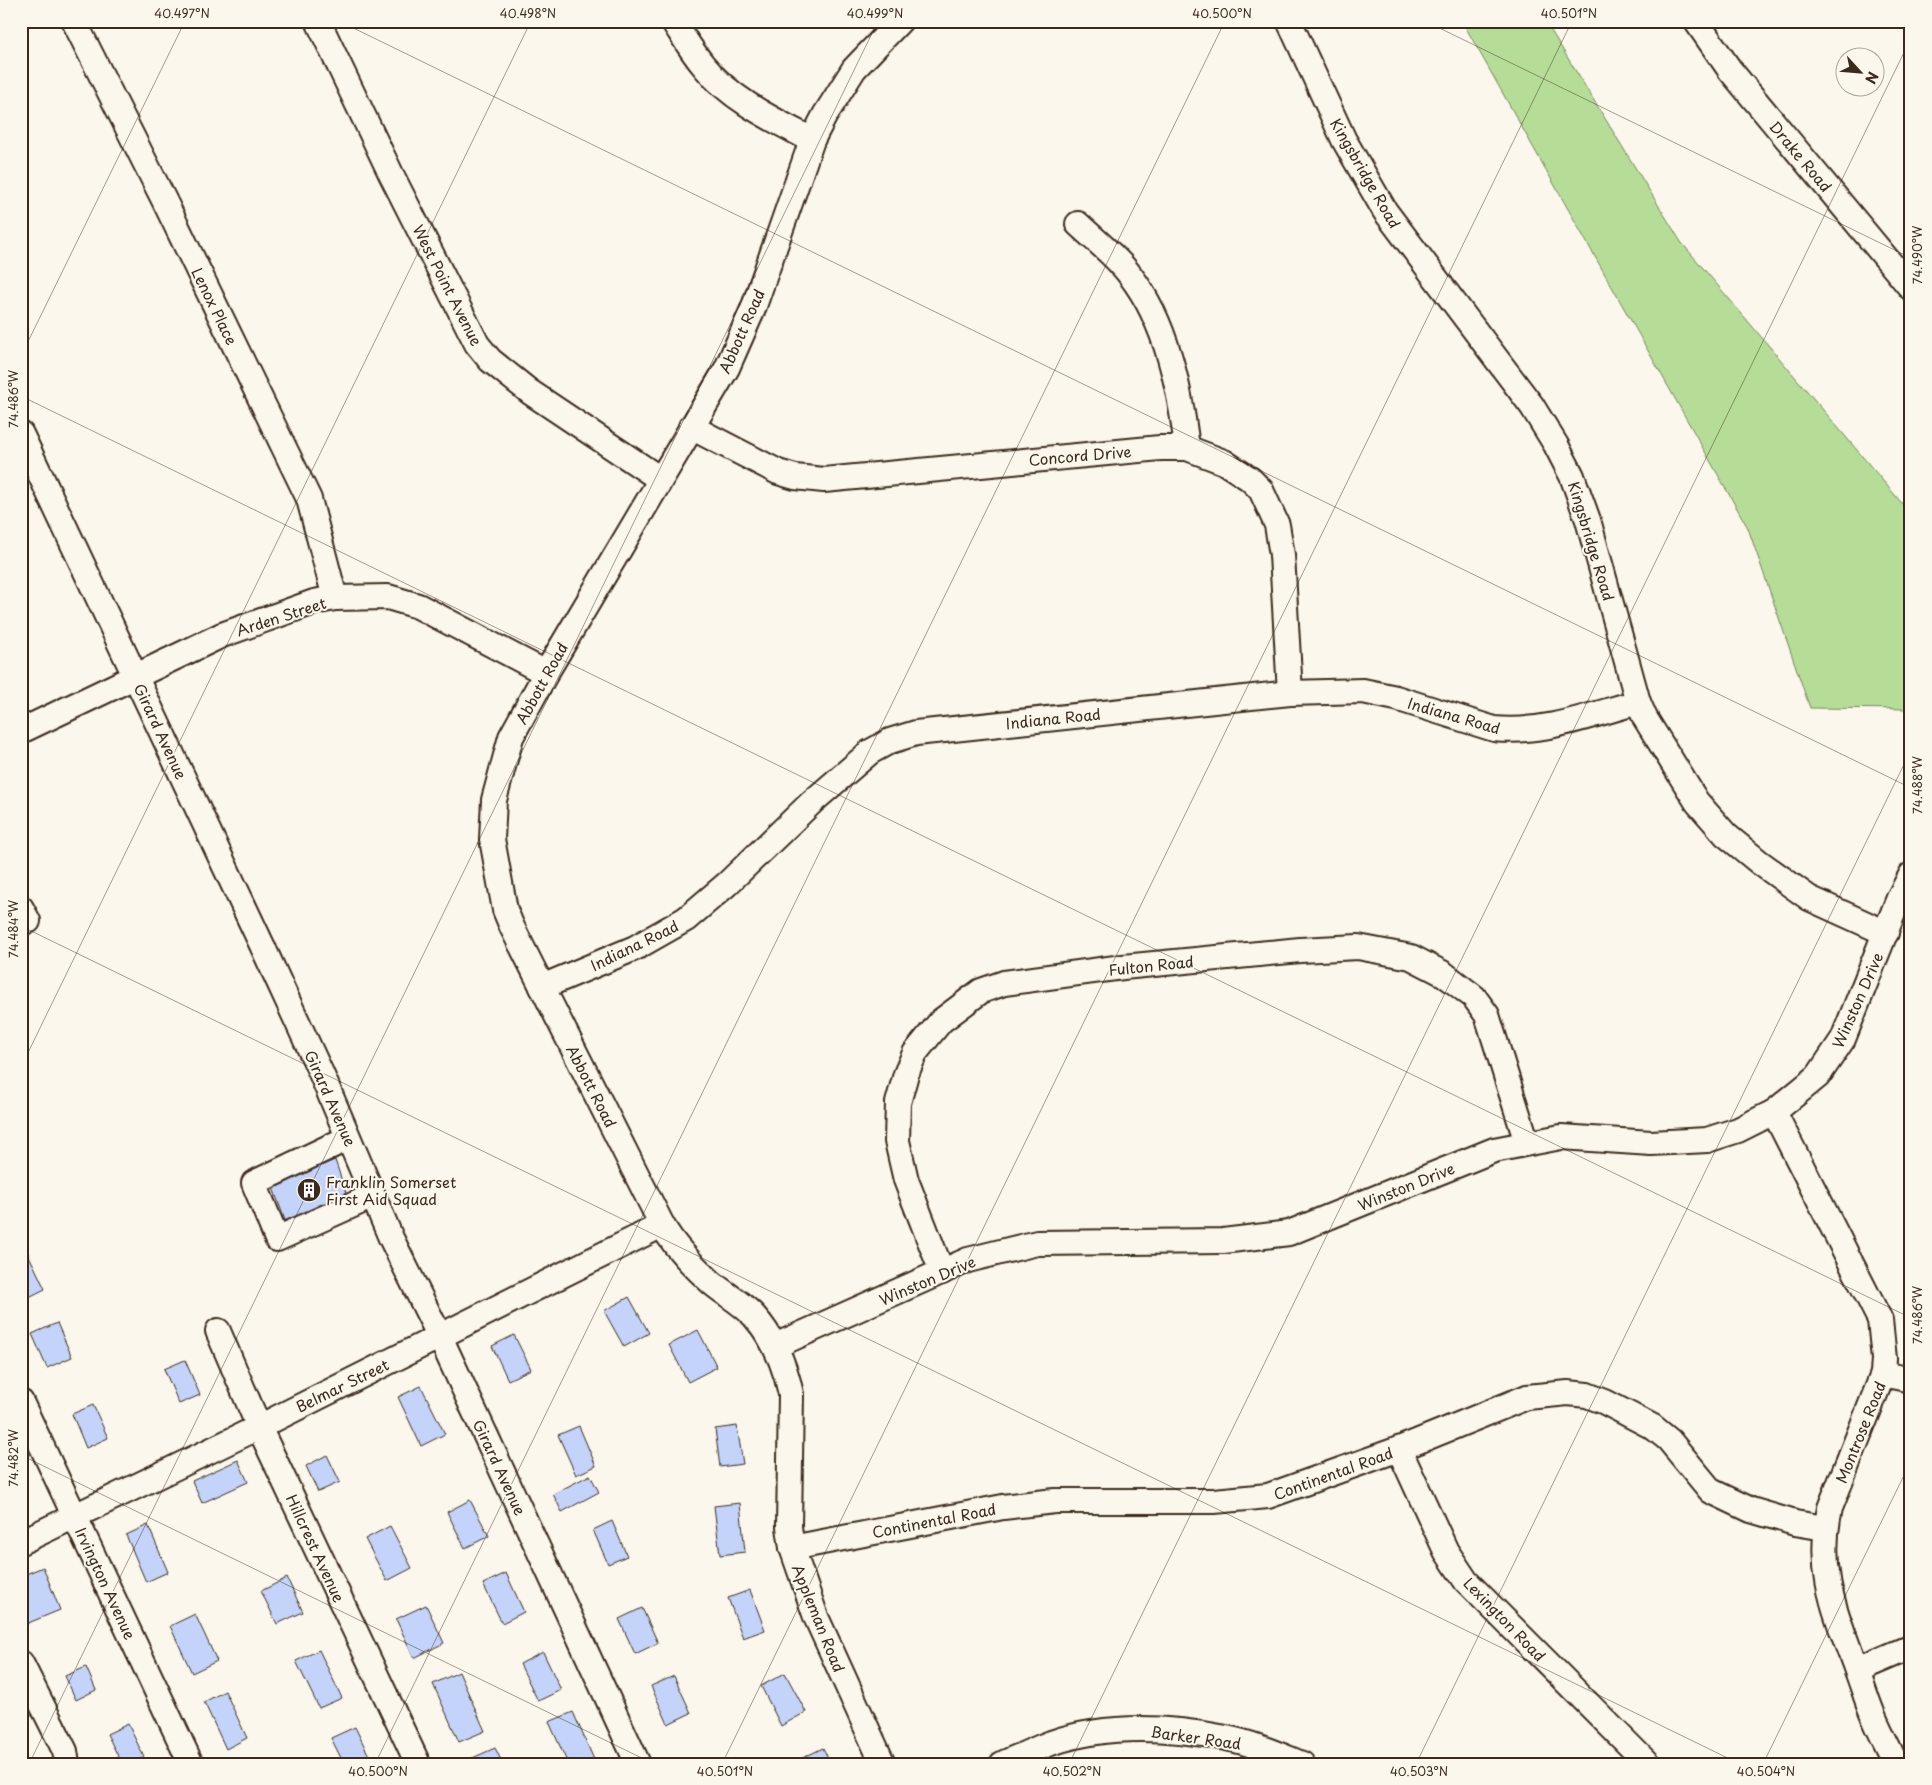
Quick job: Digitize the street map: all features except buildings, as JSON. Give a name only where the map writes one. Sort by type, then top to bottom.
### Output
[{"type":"street","name":"Lenox Place","points":[[74,21],[164,200],[309,499],[335,598]]},
{"type":"street","name":"West Point Avenue","points":[[318,21],[391,174],[477,344],[490,360],[530,392],[660,479]]},
{"type":"street","points":[[673,21],[704,67],[727,89],[760,112],[812,140]]},
{"type":"street","name":"Abbott Road","points":[[775,1346],[753,1315],[710,1282],[672,1242],[662,1225],[505,910],[492,839],[494,800],[511,737],[546,672],[726,368],[753,309],[812,140],[825,115],[854,69],[900,21]]},
{"type":"street","name":"Kingsbridge Road","points":[[1289,21],[1344,140],[1385,211],[1532,406],[1560,453],[1572,476],[1588,520],[1638,702],[1645,718],[1697,802],[1726,835],[1759,862],[1809,898],[1886,933]]},
{"type":"street","name":"Drake Road","points":[[1696,21],[1730,70],[1911,288]]},
{"type":"street","points":[[1078,224],[1130,274],[1150,305],[1172,362],[1182,405],[1187,448]]},
{"type":"street","name":"Concord Drive","points":[[691,427],[778,472],[795,478],[824,480],[1150,449],[1187,448],[1224,462],[1250,479],[1261,490],[1277,525],[1282,555],[1290,693]]},
{"type":"street","name":"Girard Avenue","points":[[21,434],[265,952],[391,1238],[440,1337],[638,1764]]},
{"type":"street","name":"Arden Street","points":[[21,731],[136,678],[222,635],[314,602],[335,598],[388,597],[418,606],[546,672]]},
{"type":"street","name":"Indiana Road","points":[[542,987],[635,948],[686,919],[726,884],[812,802],[870,752],[890,741],[916,733],[1290,693],[1363,691],[1396,698],[1494,729],[1511,731],[1543,728],[1638,702]]},
{"type":"street","name":"Winston Drive","points":[[775,1346],[968,1260],[1037,1243],[1223,1241],[1289,1233],[1494,1150],[1527,1142],[1561,1137],[1651,1143],[1707,1140],[1738,1130],[1774,1112],[1818,1076],[1843,1039],[1899,898],[1911,875]]},
{"type":"street","name":"Fulton Road","points":[[942,1272],[906,1180],[897,1141],[898,1104],[906,1074],[915,1053],[941,1021],[981,991],[1004,983],[1123,967],[1300,950],[1358,947],[1410,957],[1444,974],[1474,997],[1487,1015],[1527,1142]]},
{"type":"street","name":"Montrose Road","points":[[1774,1112],[1880,1320],[1884,1359],[1883,1374],[1830,1508],[1825,1528],[1824,1549],[1834,1608],[1876,1723],[1896,1764]]},
{"type":"street","points":[[348,1138],[254,1183],[277,1239],[373,1196]]},
{"type":"street","name":"Belmar Street","points":[[21,1542],[259,1427],[662,1225]]},
{"type":"street","name":"Hillcrest Avenue","points":[[218,1331],[259,1427],[418,1764]]},
{"type":"street","name":"Appleman Road","points":[[775,1346],[791,1394],[789,1527],[792,1548],[816,1617],[883,1764]]},
{"type":"street","points":[[1883,1374],[1911,1380]]},
{"type":"street","name":"Continental Road","points":[[792,1548],[1004,1507],[1055,1501],[1214,1501],[1268,1496],[1399,1449],[1527,1397],[1568,1393],[1587,1395],[1606,1402],[1653,1427],[1669,1440],[1712,1490],[1751,1510],[1795,1523],[1825,1528]]},
{"type":"street","name":"Irvington Avenue","points":[[21,1402],[192,1764]]},
{"type":"street","name":"Lexington Road","points":[[1399,1449],[1446,1551],[1466,1582],[1648,1764]]},
{"type":"street","points":[[1857,1670],[1911,1647]]},
{"type":"street","points":[[21,1663],[65,1751],[67,1764]]},
{"type":"street","name":"Barker Road","points":[[1002,1764],[1052,1743],[1087,1734],[1152,1729],[1226,1738],[1257,1746],[1302,1764]]},
{"type":"green space","points":[[1462,21],[1545,21],[1681,242],[1911,514],[1911,709],[1810,708],[1748,528]]},
{"type":"place","name":"Franklin Somerset First Aid Squad","points":[[309,1190]]}]
